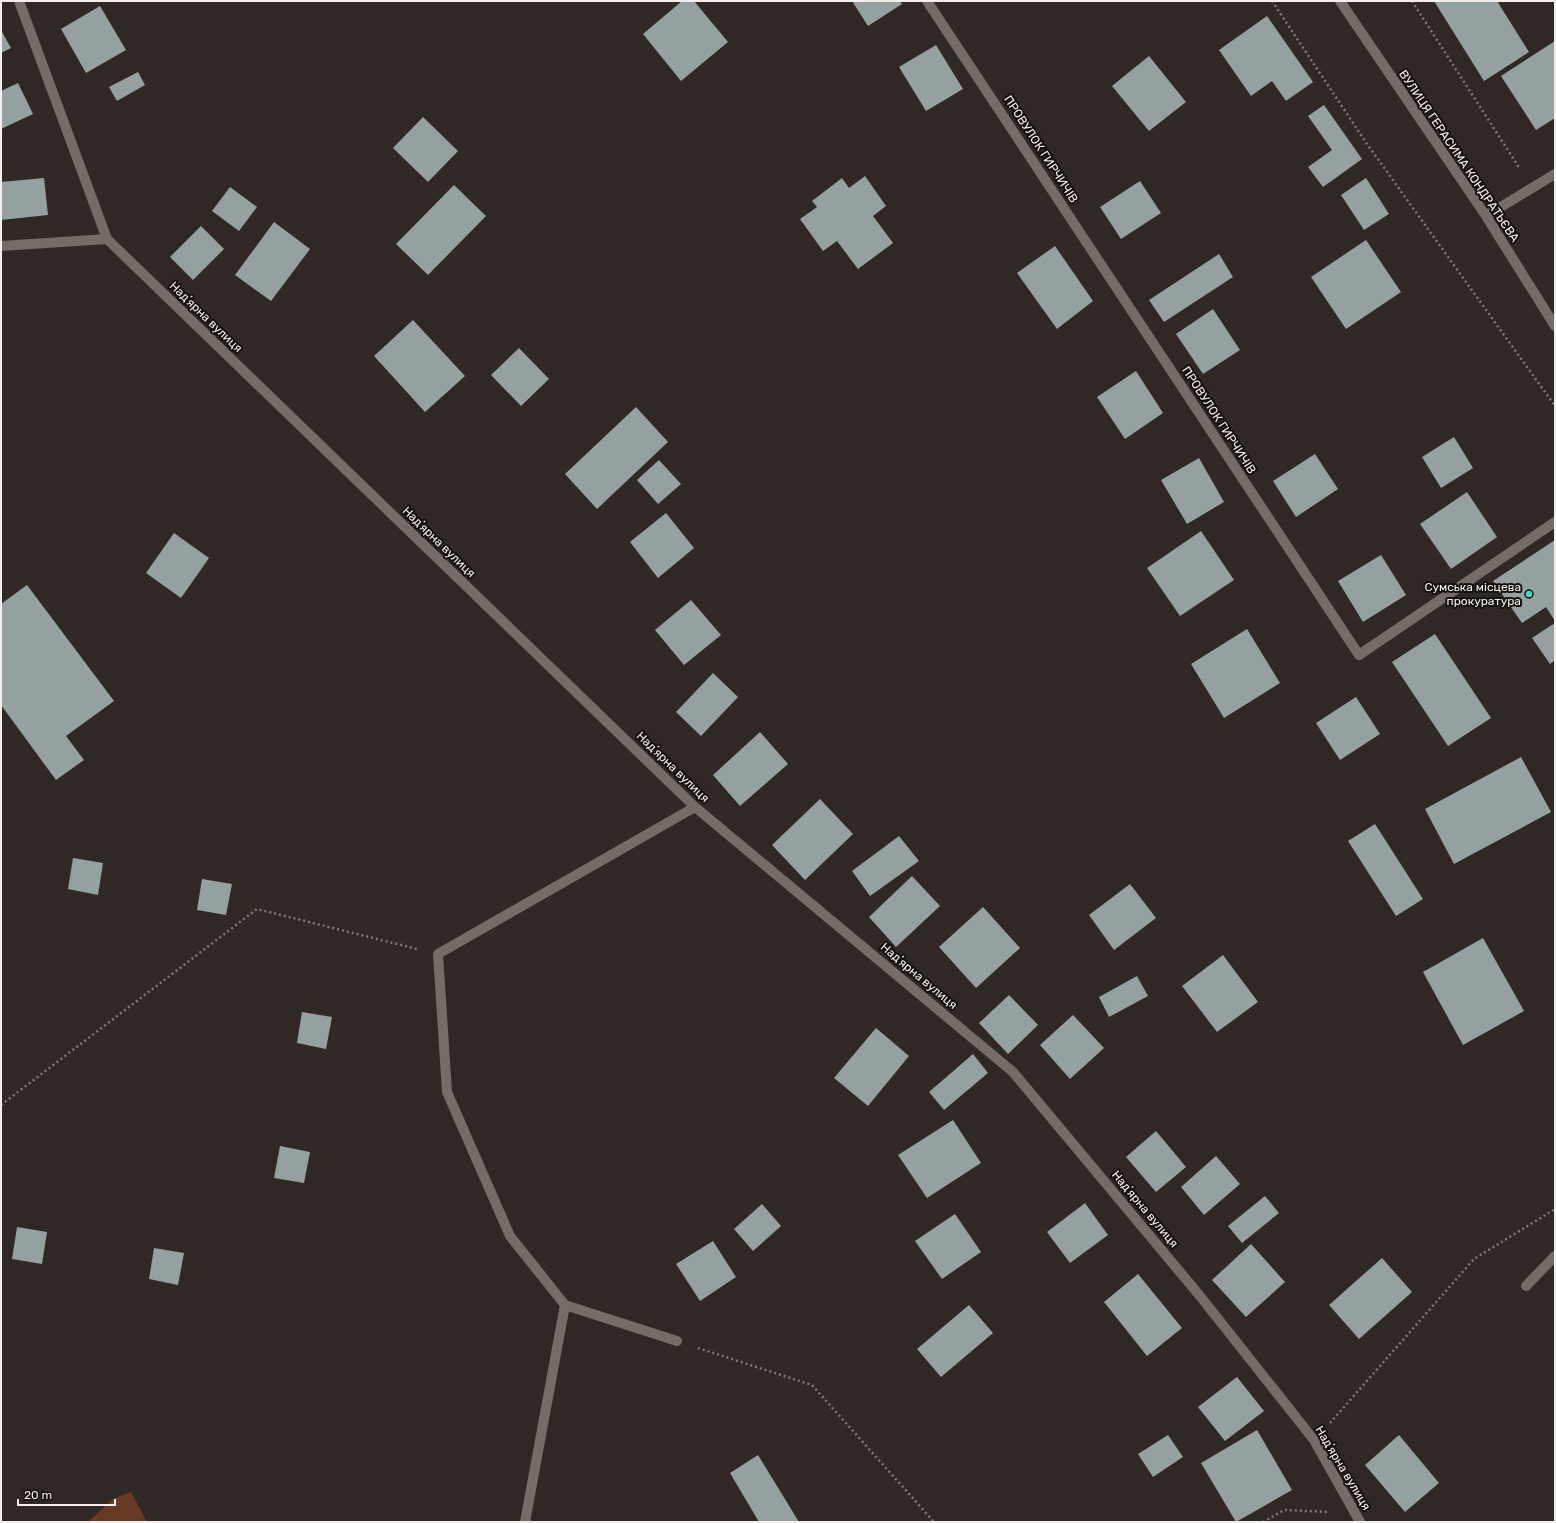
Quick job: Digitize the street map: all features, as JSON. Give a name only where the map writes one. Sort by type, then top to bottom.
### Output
[{"type":"street","name":"Надʼярна вулиця","points":[[19,1],[107,239],[695,807],[1013,1072],[1200,1296],[1314,1440],[1357,1518]]},
{"type":"street","name":"ПРОВУЛОК ГИРЧИЧІВ","points":[[927,1],[1359,655],[1555,522]]},
{"type":"street","name":"ВУЛИЦЯ ГЕРАСИМА КОНДРАТЬЄВА","points":[[1340,1],[1486,216],[1555,326]]},
{"type":"street","points":[[1486,216],[1555,174]]},
{"type":"street","points":[[1,246],[107,239]]},
{"type":"street","points":[[676,1341],[565,1305],[510,1236],[447,1092],[438,954],[695,807]]},
{"type":"street","points":[[1526,1286],[1555,1256]]},
{"type":"street","points":[[525,1522],[565,1305]]},
{"type":"path","points":[[1272,1],[1367,144],[1555,406]]},
{"type":"path","points":[[1412,1],[1532,187]]},
{"type":"path","points":[[1,1105],[257,909],[438,954]]},
{"type":"path","points":[[1314,1440],[1474,1259],[1555,1209]]},
{"type":"path","points":[[676,1341],[812,1385],[934,1522]]},
{"type":"path","points":[[1263,1522],[1284,1510],[1357,1518]]},
{"type":"shaded area","points":[[131,1492],[147,1522],[88,1522],[113,1499]]},
{"type":"building","points":[[682,1],[694,1],[728,42],[681,81],[643,34]]},
{"type":"building","points":[[852,1],[900,1],[902,4],[868,26]]},
{"type":"building","points":[[1434,1],[1497,1],[1529,52],[1484,81]]},
{"type":"building","points":[[100,6],[126,50],[86,73],[61,29]]},
{"type":"building","points":[[1267,16],[1313,82],[1286,101],[1272,81],[1251,96],[1219,50]]},
{"type":"building","points":[[1,30],[11,48],[1,53]]},
{"type":"building","points":[[1555,41],[1555,118],[1536,130],[1501,76]]},
{"type":"building","points":[[936,45],[963,89],[926,111],[899,67]]},
{"type":"building","points":[[1149,56],[1186,102],[1149,131],[1112,86]]},
{"type":"building","points":[[138,72],[145,85],[117,101],[109,87]]},
{"type":"building","points":[[18,83],[33,114],[1,129],[1,91]]},
{"type":"building","points":[[1324,105],[1362,159],[1323,187],[1308,167],[1332,150],[1308,116]]},
{"type":"building","points":[[423,117],[458,151],[428,182],[393,148]]},
{"type":"building","points":[[865,176],[886,206],[873,216],[893,243],[858,269],[837,241],[823,251],[800,219],[817,207],[812,201],[842,178],[849,188]]},
{"type":"building","points":[[44,178],[48,215],[1,220],[1,182]]},
{"type":"building","points":[[1366,178],[1389,214],[1364,230],[1341,195]]},
{"type":"building","points":[[1140,181],[1161,213],[1121,239],[1100,207]]},
{"type":"building","points":[[454,185],[486,216],[428,275],[396,244]]},
{"type":"building","points":[[230,187],[257,207],[239,231],[212,211]]},
{"type":"building","points":[[274,222],[310,249],[271,301],[235,275]]},
{"type":"building","points":[[201,226],[224,249],[193,280],[170,257]]},
{"type":"building","points":[[1366,240],[1401,292],[1346,329],[1311,277]]},
{"type":"building","points":[[1055,246],[1093,301],[1057,329],[1017,273]]},
{"type":"building","points":[[1219,254],[1233,277],[1164,322],[1149,300]]},
{"type":"building","points":[[1213,309],[1240,350],[1203,374],[1176,334]]},
{"type":"building","points":[[413,320],[465,376],[425,412],[374,356]]},
{"type":"building","points":[[519,348],[549,379],[521,406],[491,375]]},
{"type":"building","points":[[1136,371],[1163,413],[1125,439],[1097,397]]},
{"type":"building","points":[[636,407],[668,442],[597,509],[565,474]]},
{"type":"building","points":[[1454,437],[1473,468],[1441,488],[1422,457]]},
{"type":"building","points":[[1315,454],[1338,489],[1296,517],[1273,481]]},
{"type":"building","points":[[1199,458],[1224,502],[1187,524],[1161,480]]},
{"type":"building","points":[[659,460],[681,484],[658,504],[637,480]]},
{"type":"building","points":[[1467,492],[1497,537],[1451,569],[1420,524]]},
{"type":"building","points":[[666,513],[694,548],[658,578],[630,542]]},
{"type":"building","points":[[1201,531],[1234,580],[1180,616],[1147,568]]},
{"type":"building","points":[[174,533],[209,558],[181,598],[146,573]]},
{"type":"building","name":"Сумська місцева прокуратура","points":[[1555,540],[1555,621],[1546,607],[1522,623],[1493,581]]},
{"type":"building","points":[[1381,555],[1406,595],[1363,622],[1338,581]]},
{"type":"building","points":[[27,585],[114,701],[66,736],[84,760],[56,780],[1,705],[1,604]]},
{"type":"building","points":[[691,600],[721,635],[684,665],[655,630]]},
{"type":"building","name":"Сумська місцева прокуратура","points":[[1555,623],[1555,660],[1550,664],[1532,638]]},
{"type":"building","points":[[1247,629],[1280,683],[1224,718],[1191,664]]},
{"type":"building","points":[[1435,634],[1491,718],[1448,746],[1392,662]]},
{"type":"building","points":[[713,673],[738,697],[701,736],[676,712]]},
{"type":"building","points":[[1356,697],[1380,734],[1340,760],[1316,723]]},
{"type":"building","points":[[760,732],[788,764],[740,806],[713,775]]},
{"type":"building","points":[[1521,757],[1551,812],[1454,864],[1425,809]]},
{"type":"building","points":[[820,799],[853,834],[805,880],[772,845]]},
{"type":"building","points":[[1375,824],[1423,899],[1396,916],[1348,841]]},
{"type":"building","points":[[899,836],[919,861],[870,896],[852,871]]},
{"type":"building","points":[[73,858],[103,863],[98,895],[68,889]]},
{"type":"building","points":[[912,876],[940,906],[896,947],[869,917]]},
{"type":"building","points":[[202,879],[232,884],[226,915],[197,910]]},
{"type":"building","points":[[1130,884],[1156,918],[1114,950],[1089,915]]},
{"type":"building","points":[[983,907],[1020,948],[976,988],[939,947]]},
{"type":"building","points":[[1483,938],[1524,1011],[1463,1045],[1423,972]]},
{"type":"building","points":[[1223,955],[1258,1002],[1217,1032],[1182,986]]},
{"type":"building","points":[[1137,976],[1148,996],[1109,1017],[1099,997]]},
{"type":"building","points":[[1009,995],[1038,1025],[1008,1054],[979,1023]]},
{"type":"building","points":[[302,1012],[332,1017],[326,1049],[297,1043]]},
{"type":"building","points":[[1073,1015],[1104,1048],[1070,1079],[1040,1045]]},
{"type":"building","points":[[876,1028],[909,1056],[868,1106],[834,1078]]},
{"type":"building","points":[[973,1054],[988,1073],[944,1110],[929,1092]]},
{"type":"building","points":[[953,1120],[981,1163],[927,1198],[898,1155]]},
{"type":"building","points":[[1156,1131],[1186,1167],[1156,1192],[1126,1157]]},
{"type":"building","points":[[280,1146],[310,1152],[304,1183],[274,1178]]},
{"type":"building","points":[[1216,1156],[1240,1184],[1204,1215],[1181,1187]]},
{"type":"building","points":[[1265,1196],[1279,1213],[1242,1243],[1228,1226]]},
{"type":"building","points":[[1085,1203],[1108,1235],[1070,1263],[1047,1232]]},
{"type":"building","points":[[762,1204],[781,1226],[753,1251],[734,1229]]},
{"type":"building","points":[[955,1214],[981,1252],[942,1279],[915,1241]]},
{"type":"building","points":[[17,1227],[47,1232],[42,1264],[12,1259]]},
{"type":"building","points":[[713,1241],[736,1277],[700,1301],[676,1264]]},
{"type":"building","points":[[1251,1244],[1285,1282],[1246,1317],[1212,1280]]},
{"type":"building","points":[[154,1248],[184,1253],[178,1285],[149,1279]]},
{"type":"building","points":[[1382,1258],[1412,1292],[1359,1339],[1329,1305]]},
{"type":"building","points":[[1138,1274],[1182,1328],[1147,1356],[1104,1302]]},
{"type":"building","points":[[969,1305],[993,1333],[941,1377],[917,1349]]},
{"type":"building","points":[[1237,1377],[1264,1411],[1225,1441],[1198,1407]]},
{"type":"building","points":[[1257,1430],[1292,1490],[1236,1522],[1201,1463]]},
{"type":"building","points":[[1168,1435],[1183,1457],[1153,1477],[1138,1454]]},
{"type":"building","points":[[1399,1435],[1439,1483],[1405,1512],[1365,1465]]},
{"type":"building","points":[[758,1455],[799,1522],[759,1522],[730,1473]]},
{"type":"place","name":"Сумська місцева прокуратура","points":[[1529,594]]}]
